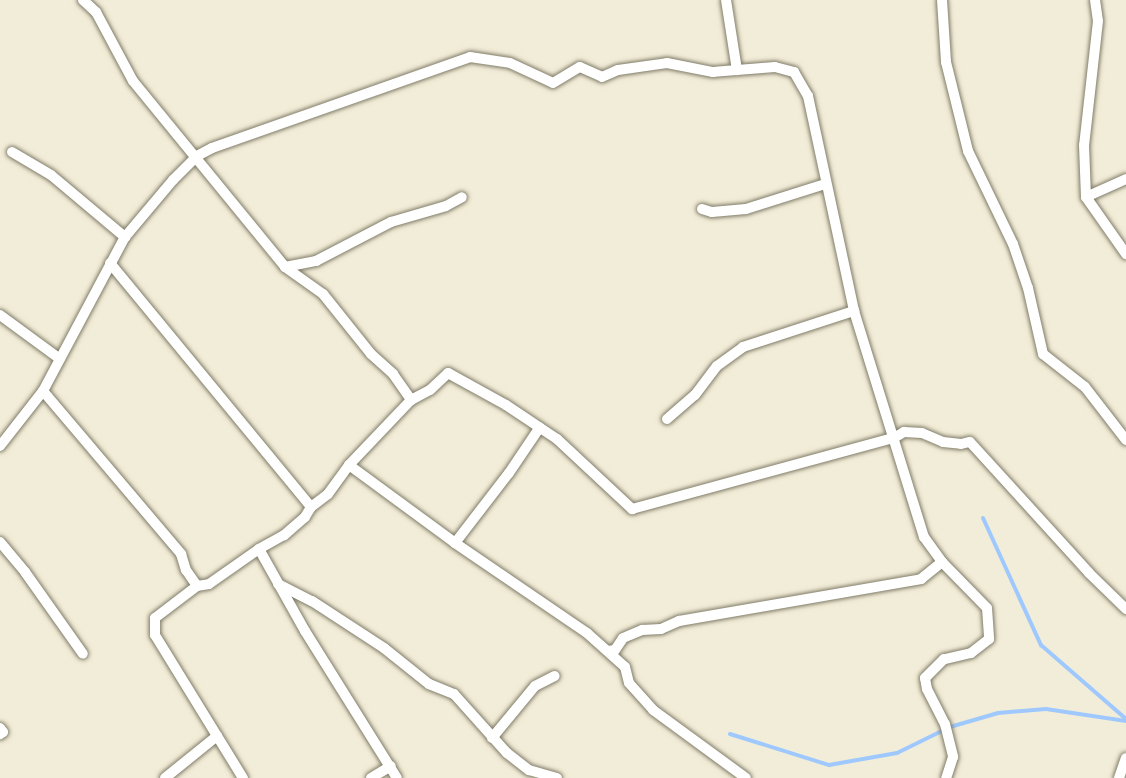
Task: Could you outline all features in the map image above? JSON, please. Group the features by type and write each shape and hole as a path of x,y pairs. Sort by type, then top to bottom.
{"street":[{"path":"83,0 96,12 133,81 197,156 285,267 323,294 371,354 393,374 411,400"},
{"path":"726,0 737,70"},
{"path":"942,0 946,62 968,151 1013,244 1028,288 1043,354 1085,387 1126,440"},
{"path":"1095,0 1098,21 1084,145 1086,197 1126,254"},
{"path":"0,446 43,391 125,237 197,156 212,148 470,57 510,63 553,83 580,67 602,77 618,70 667,63 713,72 775,67 794,72 808,96 854,311 924,537 942,562 987,608 989,639 971,653 944,659 925,678 927,689 945,724 953,757 946,778"},
{"path":"12,152 51,176 125,237"},
{"path":"1086,197 1126,179"},
{"path":"702,209 712,212 746,209 825,184"},
{"path":"285,267 316,261 391,222 446,206 462,197"},
{"path":"110,262 311,507"},
{"path":"667,419 695,395 717,366 743,347 854,311"},
{"path":"0,315 60,358"},
{"path":"243,778 155,635 154,618 197,586 217,580 259,549 284,535 305,517 311,507 328,494 349,465 411,400 430,390 448,373 506,405 557,439 632,509 894,438 904,432 922,433 943,442 961,444 970,442 1089,573 1126,609"},
{"path":"43,391 181,554 186,570 197,586"},
{"path":"455,543 509,473 540,427"},
{"path":"349,465 455,543 587,633 626,667 629,683 653,710 746,778"},
{"path":"0,543 25,572 83,654"},
{"path":"259,549 397,778"},
{"path":"608,651 615,650 623,638 642,630 661,629 679,621 921,579 942,562"},
{"path":"278,584 312,601 384,648 429,684 454,693 492,738 529,770 556,778"},
{"path":"492,738 535,686 555,676"},
{"path":"0,728 3,732 0,734"},
{"path":"165,778 217,736"},
{"path":"1119,778 1126,758"},
{"path":"371,778 391,766"}],"waterway":[{"path":"983,518 1041,645 1126,719"},
{"path":"730,734 829,765 897,753 950,727 998,713 1046,709 1126,721"}]}
